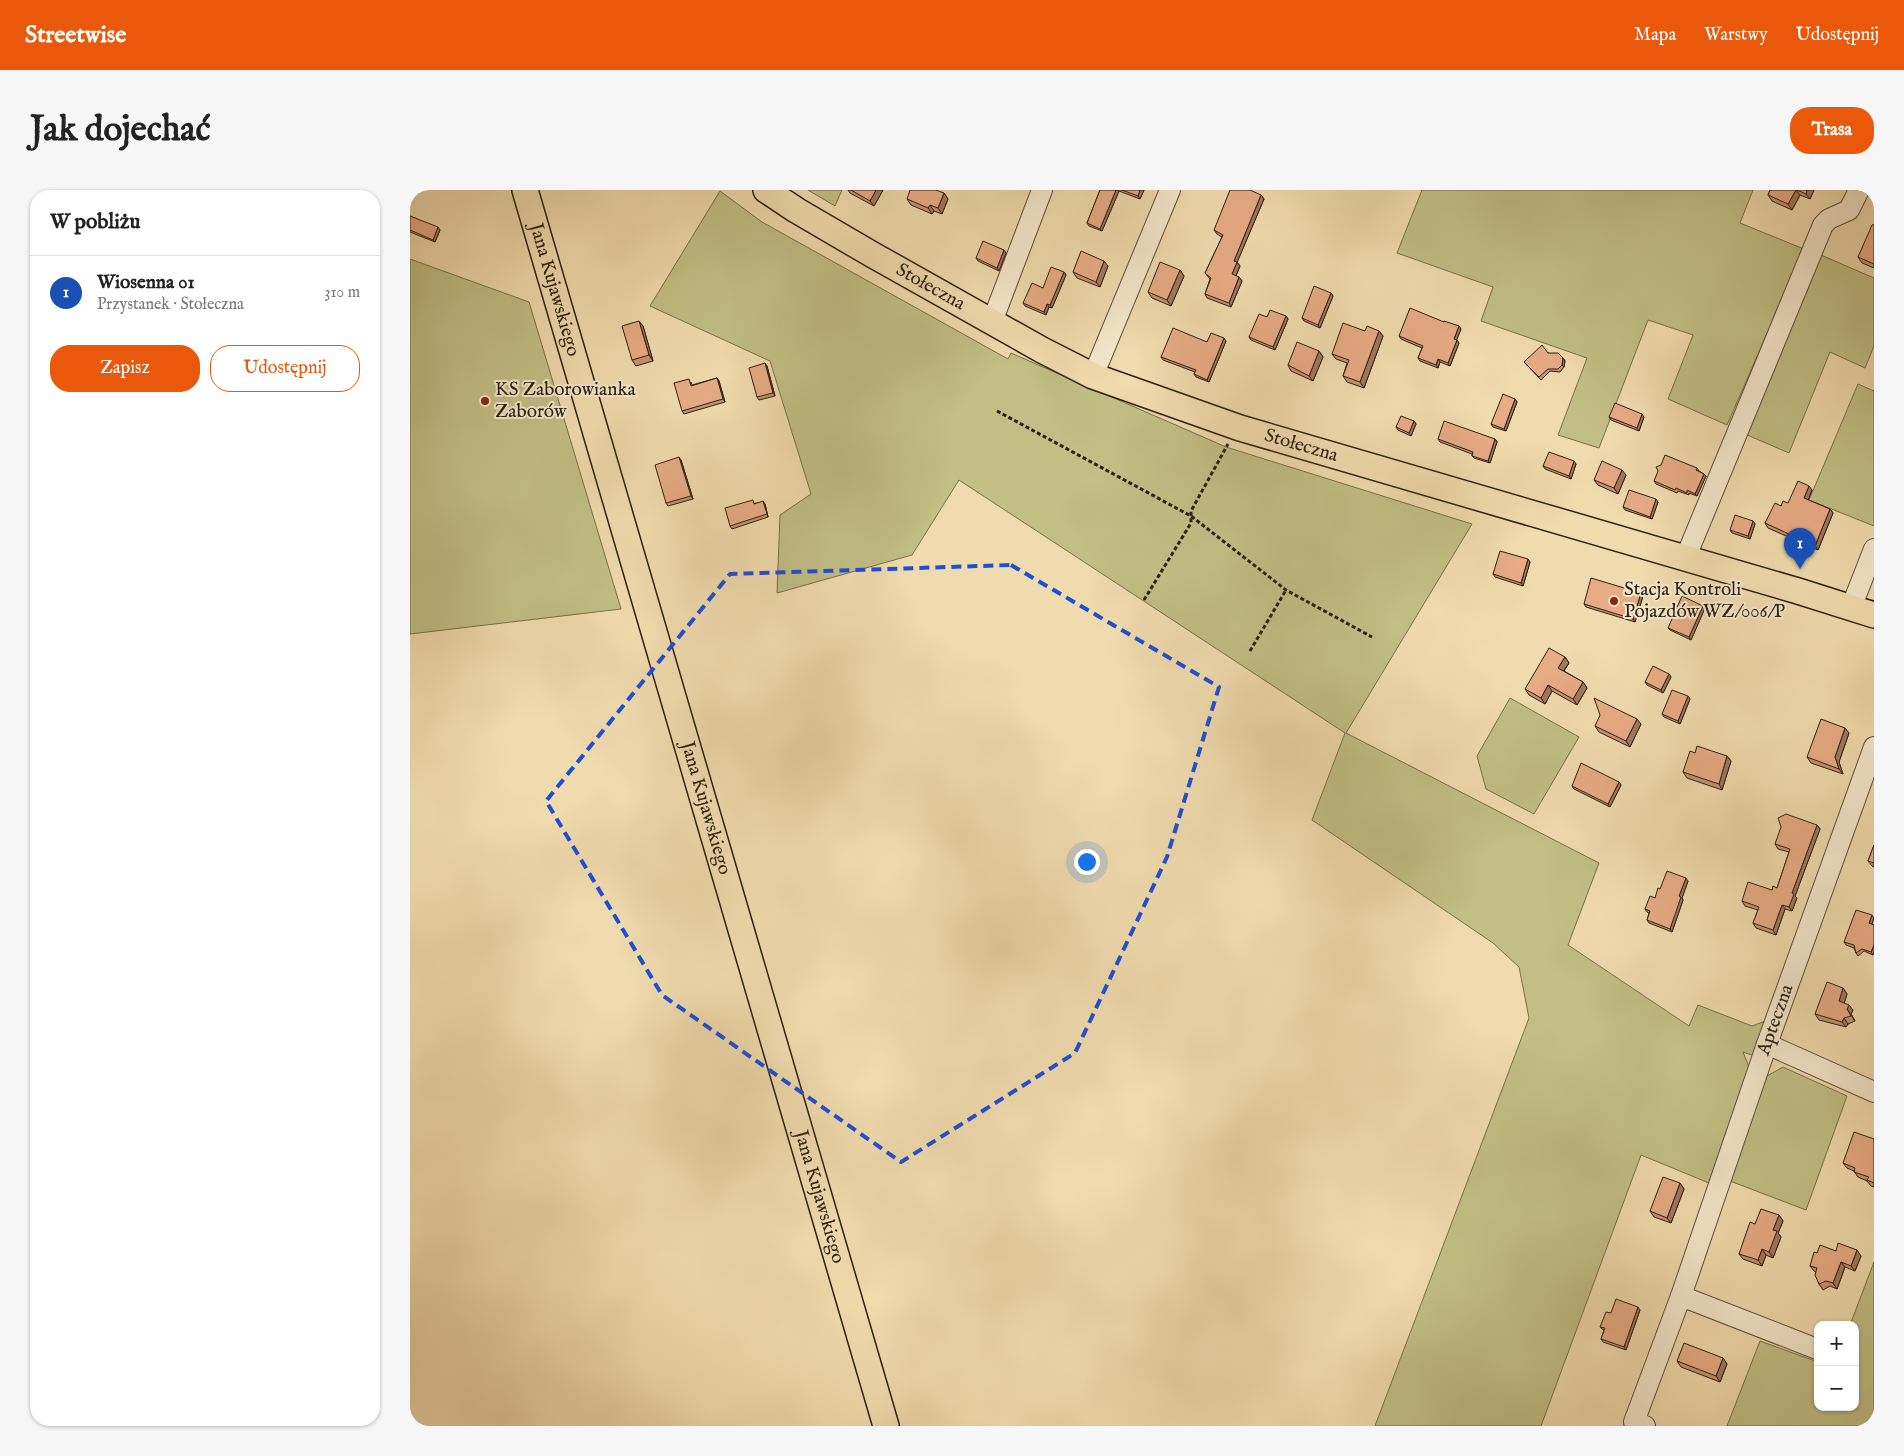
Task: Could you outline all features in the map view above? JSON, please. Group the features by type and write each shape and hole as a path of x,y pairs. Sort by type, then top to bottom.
{"main road":[{"name":"Jana Kujawskiego","path":"525,190 886,1426"},
{"name":"Stołeczna","path":"766,190 822,225 992,322 1093,376 1240,428 1798,591 1874,615"}],"street":[{"path":"992,322 1042,190"},
{"path":"1093,376 1170,190"},
{"path":"1685,559 1823,225 1849,210 1859,190"},
{"path":"1851,608 1874,549"},
{"name":"Apteczna","path":"1645,1426 1634,1422 1681,1296 1767,1044 1874,747"},
{"path":"1767,1044 1874,1092"},
{"path":"1681,1296 1814,1348"}],"path":[{"path":"997,411 1191,516 1286,590 1372,637"},
{"path":"1144,600 1191,523 1191,510 1228,443"},
{"path":"1250,651 1286,590"}],"highlighted area":[{"path":"1011,565 1219,687 1167,857 1075,1053 901,1162 662,995 546,801 730,574"}],"shaded area":[{"path":"808,190 842,190 835,206"},
{"path":"1422,190 1753,190 1740,223 1804,249 1727,425 1668,399 1693,335 1648,320 1599,448 1558,435 1587,358 1481,321 1493,287 1397,253"},
{"path":"720,191 762,222 1008,359 1011,353 1226,447 1472,524 1346,733 1599,863 1568,945 1689,1026 1698,1005 1752,1026 1768,1020 1755,1056 1743,1052 1749,1067 1709,1183 1641,1155 1541,1426 1375,1426 1529,1018 1519,967 1493,943 1312,820 1345,733 959,480 912,555 777,593 780,515 811,494 770,361 650,306"},
{"path":"1821,255 1874,278 1874,346 1865,368 1830,352 1789,453 1745,434"},
{"name":"KS Zaborowianka Zaborów","path":"410,259 529,302 621,609 410,634"},
{"path":"1858,384 1874,391 1874,526 1809,500"},
{"path":"1510,698 1579,737 1534,814 1486,789 1477,756"},
{"path":"1783,1067 1847,1096 1806,1210 1730,1181 1767,1076"},
{"path":"1874,1262 1874,1426 1727,1426 1760,1341 1814,1361 1814,1411 1859,1411 1859,1321 1852,1321"}],"building":[{"path":"851,190 876,190 870,201"},
{"path":"910,190 936,190 944,193 938,208 930,205 928,208 907,199"},
{"path":"1100,190 1116,190 1100,229 1087,223"},
{"path":"1122,190 1140,190 1138,196"},
{"path":"1230,190 1250,190 1261,195 1234,261 1237,262 1232,274 1239,277 1229,303 1205,294 1211,278 1205,273 1223,235 1214,230"},
{"path":"1770,190 1796,190 1788,204 1768,195"},
{"path":"1797,190 1807,190 1806,194"},
{"path":"410,216 438,227 433,240 410,230"},
{"path":"1874,224 1874,264 1858,257"},
{"path":"983,241 1004,250 997,268 976,258"},
{"path":"1081,251 1104,261 1096,282 1073,272"},
{"path":"1160,262 1180,270 1167,300 1148,292"},
{"path":"1051,267 1064,272 1050,305 1047,304 1044,312 1023,303 1032,283 1043,288"},
{"path":"1314,286 1331,293 1318,325 1302,318"},
{"path":"1410,308 1459,326 1454,339 1457,340 1448,363 1438,359 1436,365 1418,358 1423,346 1399,336"},
{"path":"1270,310 1286,316 1273,347 1249,337 1259,314 1267,317"},
{"path":"639,321 649,355 632,360 622,326"},
{"path":"1343,323 1365,331 1367,326 1379,331 1360,382 1343,376 1349,360 1332,354"},
{"path":"1173,328 1207,342 1211,333 1224,338 1207,380 1194,374 1196,370 1161,357"},
{"path":"1297,342 1319,351 1309,376 1288,365"},
{"path":"1542,345 1548,353 1558,353 1563,358 1562,365 1558,369 1548,369 1539,377 1524,362"},
{"path":"765,363 773,393 757,397 749,368"},
{"path":"717,378 723,399 682,411 674,383 689,379 691,386"},
{"path":"1503,394 1515,399 1504,429 1491,424"},
{"path":"1615,403 1642,414 1637,428 1609,417"},
{"path":"1401,416 1414,421 1409,433 1396,427"},
{"path":"1444,421 1495,439 1488,461 1472,456 1473,452 1438,439"},
{"path":"1549,452 1574,461 1569,476 1543,466"},
{"path":"1665,455 1697,468 1696,470 1704,474 1695,494 1687,490 1687,493 1676,488 1675,490 1654,481 1658,471 1656,467 1661,465"},
{"path":"679,457 691,496 666,503 655,465"},
{"path":"1602,461 1622,470 1614,488 1594,480"},
{"path":"1798,481 1809,486 1804,498 1830,509 1815,546 1765,523 1775,503 1781,506 1783,501 1788,503"},
{"path":"1629,490 1656,499 1650,517 1623,507"},
{"path":"753,500 754,504 763,501 767,514 730,526 725,508"},
{"path":"1735,515 1753,521 1748,536 1730,530"},
{"path":"1500,551 1528,559 1521,583 1493,574"},
{"name":"Stacja Kontroli Pojazdów WZ/006/P","path":"1591,578 1641,593 1633,619 1584,604"},
{"path":"1682,596 1703,606 1689,637 1668,628"},
{"path":"1549,648 1565,657 1558,668 1583,682 1573,699 1548,685 1541,698 1525,689"},
{"path":"1653,666 1669,674 1661,690 1645,682"},
{"path":"1672,690 1688,696 1678,721 1662,714"},
{"path":"1594,698 1637,719 1626,741 1595,726 1600,715"},
{"path":"1821,719 1845,728 1835,757 1839,769 1807,757"},
{"path":"1697,746 1727,756 1719,784 1683,772 1690,751 1695,753"},
{"path":"1581,763 1619,782 1608,804 1572,786"},
{"path":"1786,814 1817,825 1792,893 1794,894 1789,907 1782,905 1773,930 1753,923 1759,907 1742,901 1748,882 1772,890 1773,886 1777,888 1790,849 1775,844 1781,827 1778,818"},
{"path":"1874,845 1874,863 1868,861"},
{"path":"1667,871 1686,878 1670,929 1647,920 1650,911 1645,909 1650,896 1655,898"},
{"path":"1856,910 1872,915 1869,923 1874,925 1874,945 1871,952 1862,949 1856,953 1854,945 1844,942"},
{"path":"1827,982 1843,988 1839,1001 1849,1005 1847,1009 1851,1016 1844,1018 1842,1022 1815,1014"},
{"path":"1854,1132 1874,1139 1874,1183 1867,1180 1869,1177 1854,1172 1855,1168 1843,1163"},
{"path":"1663,1177 1680,1183 1667,1218 1650,1211"},
{"path":"1761,1209 1779,1215 1773,1230 1777,1231 1769,1252 1762,1249 1758,1260 1739,1254 1750,1222 1755,1224"},
{"path":"1838,1243 1857,1250 1851,1266 1841,1262 1833,1283 1826,1281 1819,1284 1815,1275 1817,1268 1810,1266 1814,1252 1817,1253 1820,1245 1836,1251"},
{"path":"1616,1299 1638,1307 1624,1347 1601,1339 1605,1328 1600,1327 1606,1312 1611,1313"},
{"path":"1684,1343 1723,1358 1716,1376 1677,1361"}],"place":[{"name":"KS Zaborowianka Zaborów","path":"485,401"},
{"name":"Wiosenna 01","path":"1800,569"},
{"name":"Stacja Kontroli Pojazdów WZ/006/P","path":"1614,601"}]}
